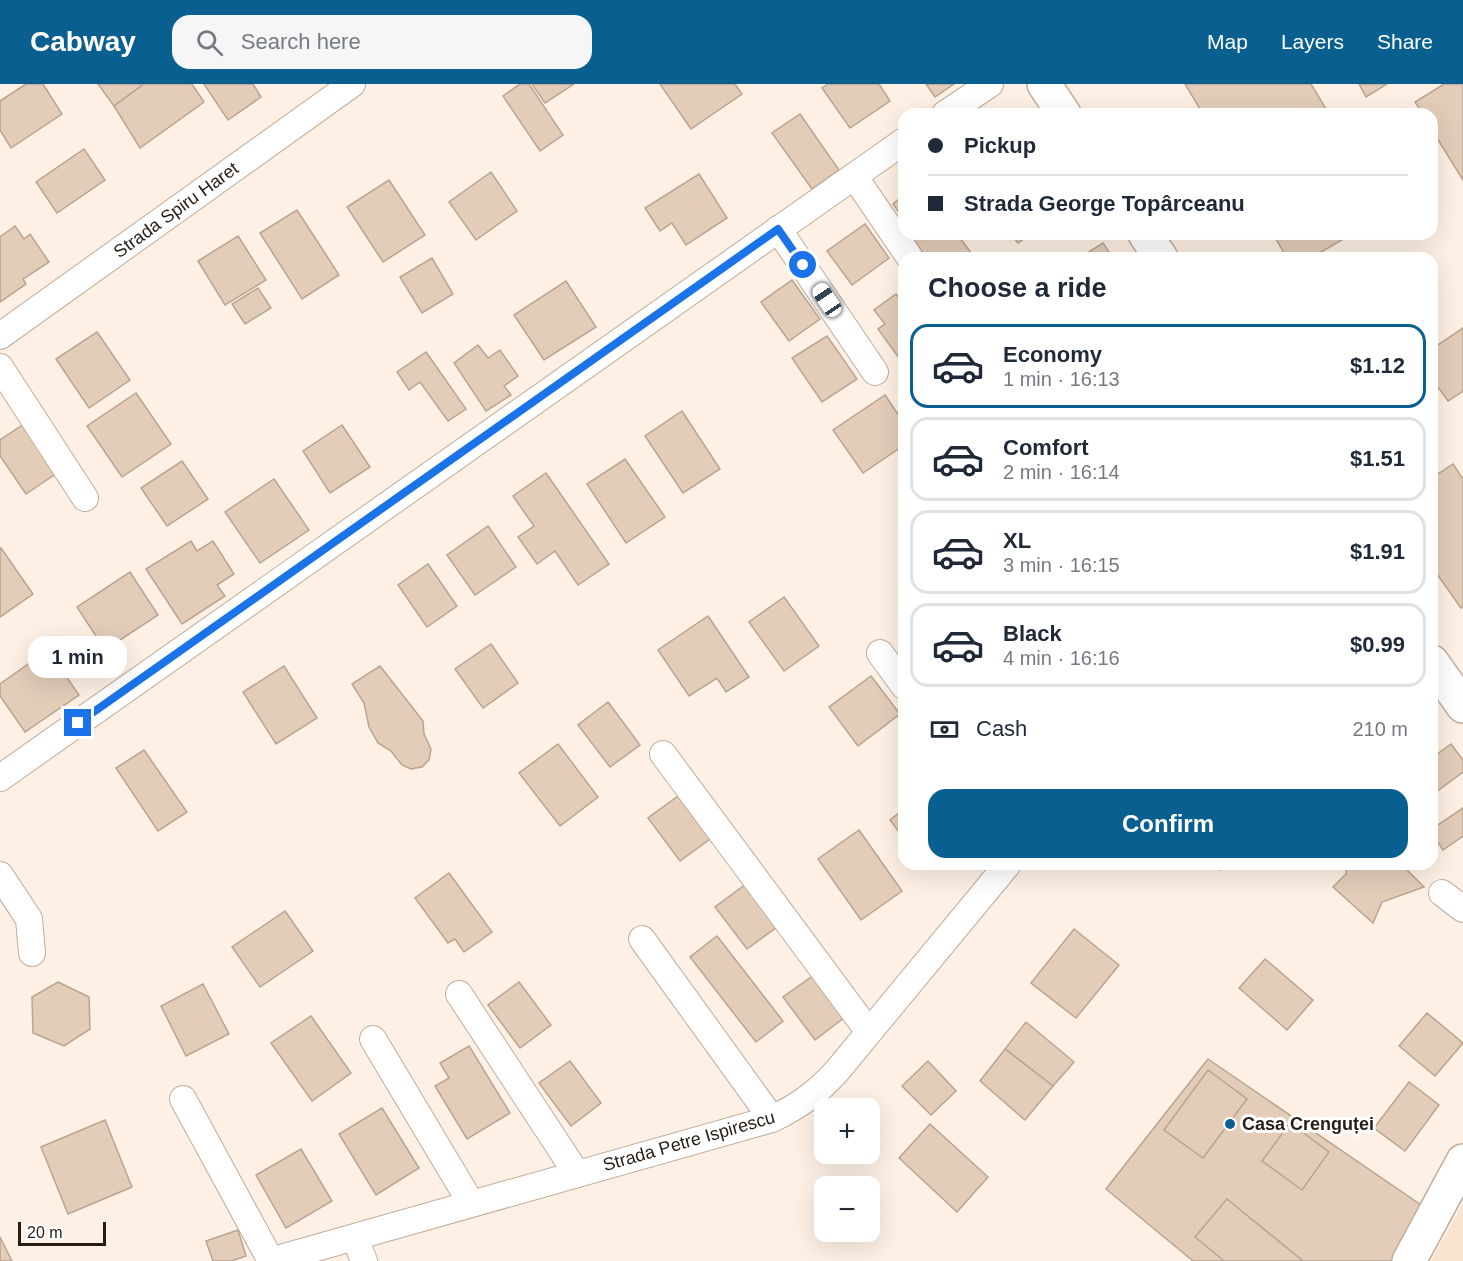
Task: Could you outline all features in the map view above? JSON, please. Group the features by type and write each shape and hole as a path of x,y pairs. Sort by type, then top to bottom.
{"street":[{"name":"Strada Spiru Haret","path":"0,336 352,84"},
{"path":"954,108 990,84"},
{"path":"1044,84 1061,108"},
{"path":"0,778 898,145"},
{"path":"854,176 906,252"},
{"path":"778,229 875,372"},
{"path":"0,367 85,498"},
{"path":"880,653 898,678"},
{"path":"1438,671 1463,706"},
{"path":"663,754 869,1032"},
{"name":"Strada Petre Ispirescu","path":"270,1261 359,1250 471,1203 772,1119 816,1094 1003,870"},
{"path":"0,875 29,919 32,953"},
{"path":"1442,893 1463,909"},
{"path":"642,939 772,1119"},
{"path":"459,994 577,1173"},
{"path":"373,1039 471,1203"},
{"path":"183,1099 270,1261"},
{"path":"1410,1261 1463,1161"}],"shaded area":[{"path":"1463,1204 1463,1261 1431,1261"}],"building":[{"path":"26,84 43,84 62,114 11,148 0,130 0,101"},
{"path":"98,84 144,84 114,106"},
{"path":"144,84 192,84 204,102 140,148 114,106"},
{"path":"204,84 253,84 261,97 228,120"},
{"path":"520,84 529,84 563,135 540,151 503,96"},
{"path":"532,84 574,84 545,103"},
{"path":"660,84 735,84 742,94 691,129"},
{"path":"828,84 879,84 890,101 850,128 822,88"},
{"path":"926,84 954,84 935,97"},
{"path":"1185,84 1311,84 1325,108 1199,108"},
{"path":"1359,84 1387,84 1366,97"},
{"path":"1444,84 1463,84 1463,180 1438,140 1438,108 1419,108 1415,102"},
{"path":"800,114 839,170 812,189 772,133"},
{"path":"84,149 105,180 57,213 36,182"},
{"path":"491,172 517,211 476,240 449,202"},
{"path":"699,174 727,218 686,245 672,223 660,231 645,208"},
{"path":"389,180 425,235 383,262 347,207"},
{"path":"898,200 898,211 893,204"},
{"path":"297,210 339,275 302,299 260,233"},
{"path":"865,224 889,258 852,285 827,251"},
{"path":"15,226 24,239 30,234 49,262 23,279 26,284 0,302 0,237"},
{"path":"238,236 266,280 225,305 198,261"},
{"path":"914,240 962,240 970,252 922,252"},
{"path":"1276,240 1342,240 1321,252 1284,252"},
{"path":"1103,243 1109,252 1089,252"},
{"path":"432,258 453,294 422,313 400,277"},
{"path":"792,280 820,319 789,341 761,302"},
{"path":"566,281 596,327 544,360 514,315"},
{"path":"258,288 271,308 245,324 232,304"},
{"path":"896,294 898,296 898,357 878,329 885,324 874,310"},
{"path":"1463,328 1463,391 1448,401 1438,387 1438,345"},
{"path":"97,332 130,380 89,408 56,359"},
{"path":"827,336 857,379 822,402 792,358"},
{"path":"478,345 488,358 500,350 518,376 504,386 511,395 486,411 454,363"},
{"path":"426,352 466,409 448,421 420,382 409,390 397,372"},
{"path":"136,393 171,444 122,477 87,426"},
{"path":"885,395 898,414 898,449 863,473 833,430"},
{"path":"682,411 720,469 683,493 645,436"},
{"path":"24,424 57,473 26,494 0,456 0,440"},
{"path":"342,425 370,467 330,493 303,451"},
{"path":"625,459 665,517 626,543 587,484"},
{"path":"182,461 208,499 167,526 141,488"},
{"path":"1453,464 1463,479 1463,606 1461,608 1438,575 1438,474"},
{"path":"546,473 609,564 578,585 555,551 537,564 518,537 534,526 513,496"},
{"path":"274,479 309,530 260,563 225,512"},
{"path":"488,526 516,567 475,595 447,555"},
{"path":"191,541 197,551 213,541 234,574 217,585 225,596 182,624 146,569"},
{"path":"0,549 33,594 0,617"},
{"path":"428,564 457,606 427,627 398,585"},
{"path":"130,572 158,615 105,650 77,607"},
{"path":"784,597 819,646 784,671 749,622"},
{"path":"708,616 749,677 726,692 717,678 689,696 658,650"},
{"path":"491,644 518,683 483,708 455,669"},
{"path":"48,650 79,695 25,732 0,696 0,684"},
{"path":"284,666 317,718 276,744 243,692"},
{"path":"380,666 423,721 424,734 431,749 429,760 422,767 411,769 402,765 391,751 378,743 369,727 364,703 352,684"},
{"path":"871,676 898,711 898,716 858,746 829,707"},
{"path":"608,702 640,745 610,767 578,725"},
{"path":"558,744 598,797 560,826 519,773"},
{"path":"1451,744 1463,760 1463,772 1438,791 1438,754"},
{"path":"144,750 187,812 158,831 116,768"},
{"path":"678,796 710,839 680,861 648,818"},
{"path":"1463,808 1463,836 1443,850 1438,843 1438,825"},
{"path":"898,814 898,831 890,820"},
{"path":"859,830 902,891 861,920 818,859"},
{"path":"1346,870 1407,870 1424,887 1382,902 1373,923 1333,887 1346,874"},
{"path":"449,873 492,932 464,952 455,939 448,943 415,898"},
{"path":"746,884 777,927 747,949 715,907"},
{"path":"285,911 313,951 260,987 232,947"},
{"path":"1074,929 1119,965 1076,1018 1031,983"},
{"path":"717,936 783,1021 756,1042 690,957"},
{"path":"1265,959 1313,1000 1287,1030 1239,988"},
{"path":"814,975 845,1017 815,1040 783,997"},
{"path":"58,982 89,997 90,1029 64,1046 33,1033 32,997"},
{"path":"519,982 551,1025 520,1048 488,1005"},
{"path":"203,984 229,1034 186,1056 161,1006"},
{"path":"1427,1013 1463,1043 1435,1076 1399,1046"},
{"path":"311,1016 351,1073 312,1101 271,1043"},
{"path":"1026,1022 1074,1062 1053,1086 1005,1049"},
{"path":"469,1046 510,1113 467,1139 435,1086 449,1078 440,1063"},
{"path":"1005,1049 1053,1086 1025,1120 980,1081"},
{"name":"Casa Crenguței","path":"1208,1059 1421,1205 1391,1261 1193,1261 1106,1189"},
{"path":"570,1061 601,1103 571,1126 539,1083"},
{"path":"928,1061 956,1091 931,1115 902,1086"},
{"path":"1208,1070 1247,1099 1203,1158 1164,1130"},
{"path":"1409,1082 1439,1105 1405,1151 1374,1128"},
{"path":"382,1108 419,1168 376,1195 339,1134"},
{"path":"105,1120 132,1187 68,1214 41,1147"},
{"path":"1290,1123 1329,1152 1302,1190 1262,1161"},
{"path":"930,1124 988,1177 957,1212 899,1158"},
{"path":"301,1149 332,1201 286,1228 256,1175"},
{"path":"1227,1199 1303,1261 1224,1261 1195,1237"},
{"path":"238,1230 246,1256 231,1261 213,1261 206,1241"},
{"path":"0,1237 12,1261 0,1261"}],"place":[{"name":"Casa Crenguței","path":"1230,1124"}],"route":[{"path":"78,723 778,229 803,265"}]}
